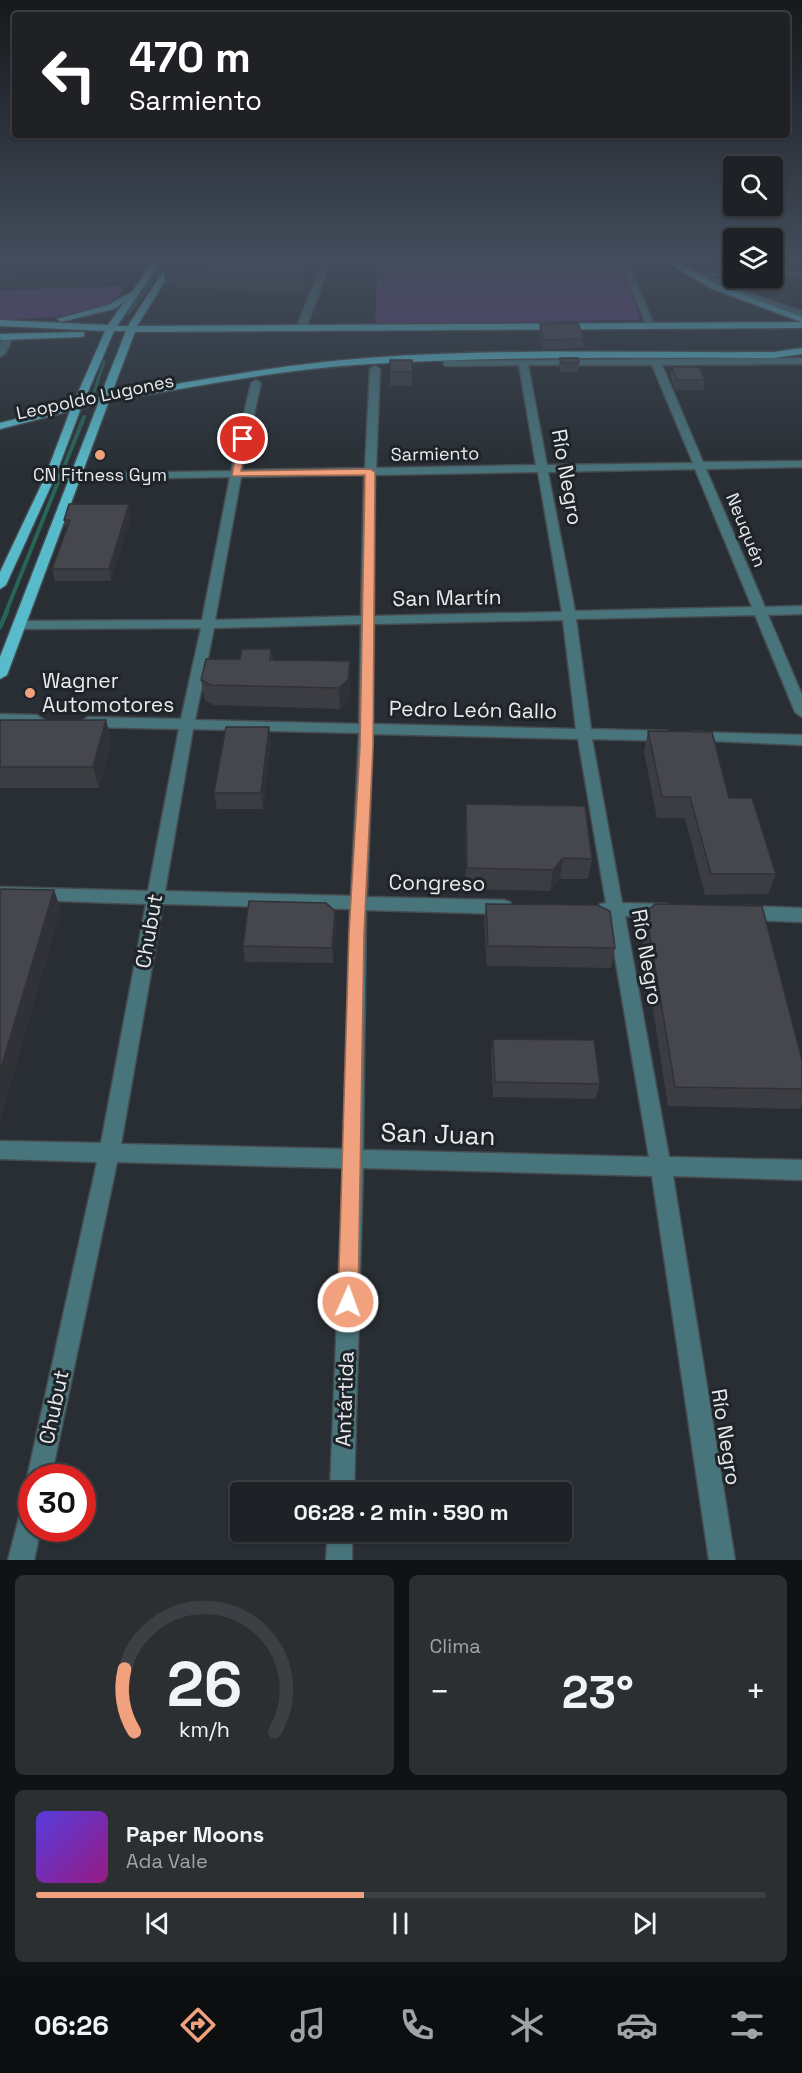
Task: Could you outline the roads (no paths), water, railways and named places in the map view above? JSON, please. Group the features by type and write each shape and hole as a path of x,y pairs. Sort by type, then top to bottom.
{"main road":[{"path":"1,579 53,477 75,412 110,330"},
{"path":"4,337 114,330"},
{"path":"0,675 20,626 71,477 103,405 131,330"},
{"path":"52,335 85,339 93,343 100,353"},
{"name":"Leopoldo Lugones","path":"0,434 103,405 249,375 368,361 562,356 774,355 802,351"},
{"name":"Leopoldo Lugones","path":"103,405 375,369 562,356"},
{"name":"Leopoldo Lugones","path":"0,426 75,412"}],"street":[{"path":"0,354 4,337"},
{"path":"447,363 802,361"},
{"name":"Río Negro","path":"523,362 569,615 584,734 661,1167 722,1560"},
{"name":"Neuquén","path":"656,362 802,712"},
{"name":"Antártida","path":"342,1482 353,1158 358,903 367,729 370,472 375,369"},
{"name":"Chubut","path":"42,1464 108,1153 187,724 256,383"},
{"name":"Sarmiento","path":"53,477 802,464"},
{"name":"San Martín","path":"20,626 208,624 802,610"},
{"path":"0,719 47,720"},
{"name":"Pedro León Gallo","path":"70,721 802,740"},
{"name":"Congreso","path":"0,893 522,907"},
{"path":"592,909 686,911"},
{"path":"732,913 802,915"},
{"name":"San Juan","path":"0,1150 802,1170"},
{"path":"21,1560 25,1542"},
{"path":"339,1560 340,1542"}],"waterway":[{"path":"93,395 104,362"},
{"path":"6,612 84,417"},
{"path":"0,627 7,611"}],"place":[{"name":"CN Fitness Gym","path":"100,455"},
{"name":"Wagner Automotores","path":"30,693"}]}
